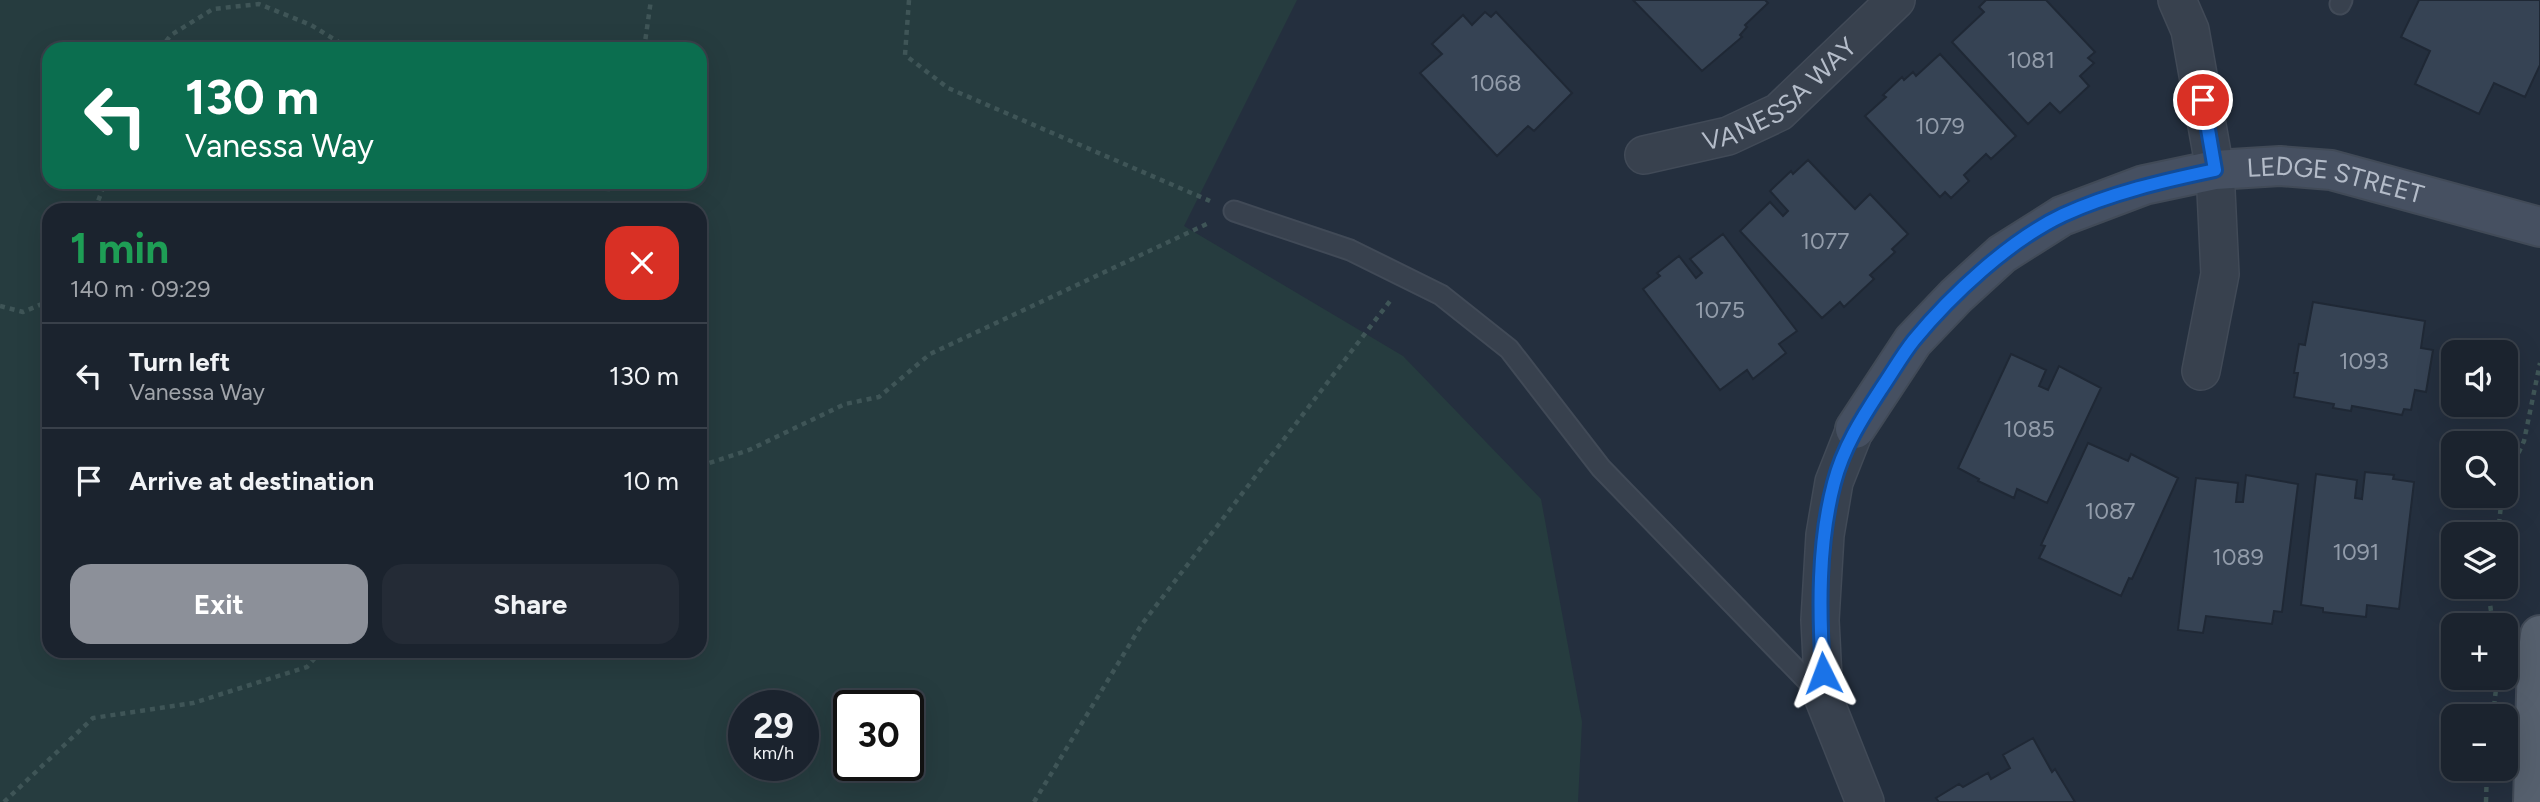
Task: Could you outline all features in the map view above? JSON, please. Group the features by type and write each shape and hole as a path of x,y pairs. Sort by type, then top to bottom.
{"main road":[{"path":"2533,802 2540,635"}],"street":[{"name":"VANESSA WAY","path":"1644,155 1728,136 1779,112 1896,0"},
{"path":"2177,0 2190,30 2215,170 2220,274 2201,371"},
{"name":"LEDGE STREET","path":"1865,802 1824,699 1820,620 1825,536 1834,482 1855,429 1913,341 1956,296 2002,254 2062,216 2144,185 2215,170 2280,166 2330,170 2540,227"}],"lane":[{"path":"1234,211 1350,250 1441,295 1509,349 1601,468 1824,699"}],"path":[{"path":"645,42 651,0"},
{"path":"909,0 905,55 948,88 1234,211"},
{"path":"166,42 171,35 213,9 260,5 311,25 339,42"},
{"path":"707,464 749,450 845,404 879,397 930,354 1234,211"},
{"path":"1034,802 1142,624 1408,279"},
{"path":"0,306 23,312 42,304"},
{"path":"2518,453 2524,440 2540,363"},
{"path":"4,802 93,718 193,703 307,667 315,658"},
{"path":"2486,802 2487,781"}],"green space":[{"path":"0,0 1297,0 1184,226 1403,356 1541,499 1582,722 1578,802 0,802"}],"building":[{"path":"1633,0 1765,0 1768,3 1745,25 1747,27 1740,35 1742,37 1702,71"},
{"path":"1986,0 2046,0 2095,52 2088,58 2094,63 2080,76 2089,86 2060,113 2050,103 2028,124 1952,42 1984,12 1979,7"},
{"path":"2419,0 2540,0 2540,65 2525,97 2494,83 2479,114 2415,84 2430,51 2401,37"},
{"path":"1485,12 1491,17 1496,12 1572,93 1534,131 1528,126 1497,156 1420,73 1442,54 1432,44 1463,15 1472,25"},
{"path":"1940,54 2016,136 1991,159 1986,154 1964,175 1969,181 1951,198 1945,192 1940,197 1865,116 1886,97 1883,95 1902,77 1904,80 1913,72 1916,76"},
{"path":"1808,160 1855,209 1870,194 1908,234 1892,249 1895,252 1870,275 1874,279 1844,307 1840,302 1822,318 1740,231 1770,202 1783,216 1788,211 1770,191 1791,171 1793,174"},
{"path":"1723,234 1797,331 1779,344 1786,353 1753,379 1747,370 1720,390 1643,289 1660,276 1657,273 1679,256 1696,278 1702,273 1690,259"},
{"path":"2313,302 2425,321 2421,348 2433,350 2426,392 2415,390 2411,410 2404,409 2402,415 2352,406 2351,411 2333,408 2334,404 2294,397 2298,373 2294,373 2299,344 2305,345"},
{"path":"2011,354 2046,370 2039,386 2048,390 2059,366 2101,388 2047,503 2017,489 2014,498 1958,468"},
{"path":"2088,443 2128,461 2131,454 2178,478 2132,579 2129,578 2121,596 2039,558 2045,546 2041,545"},
{"path":"2365,472 2394,475 2393,479 2414,482 2399,609 2367,605 2366,617 2323,612 2323,608 2301,605 2316,474 2357,480 2355,498 2362,499"},
{"path":"2246,475 2298,484 2282,612 2274,611 2272,624 2206,616 2203,633 2178,630 2196,478 2238,483 2236,502 2243,502"},
{"path":"2033,738 2052,772 2055,769 2075,802 1939,802 1936,798 1959,784 1963,787 1988,773 1991,779 2010,768 2003,755"}],"route":[{"path":"1823,673 1820,620 1825,536 1834,482 1855,429 1913,341 1956,296 2002,254 2062,216 2144,185 2215,170 2203,100"}]}
